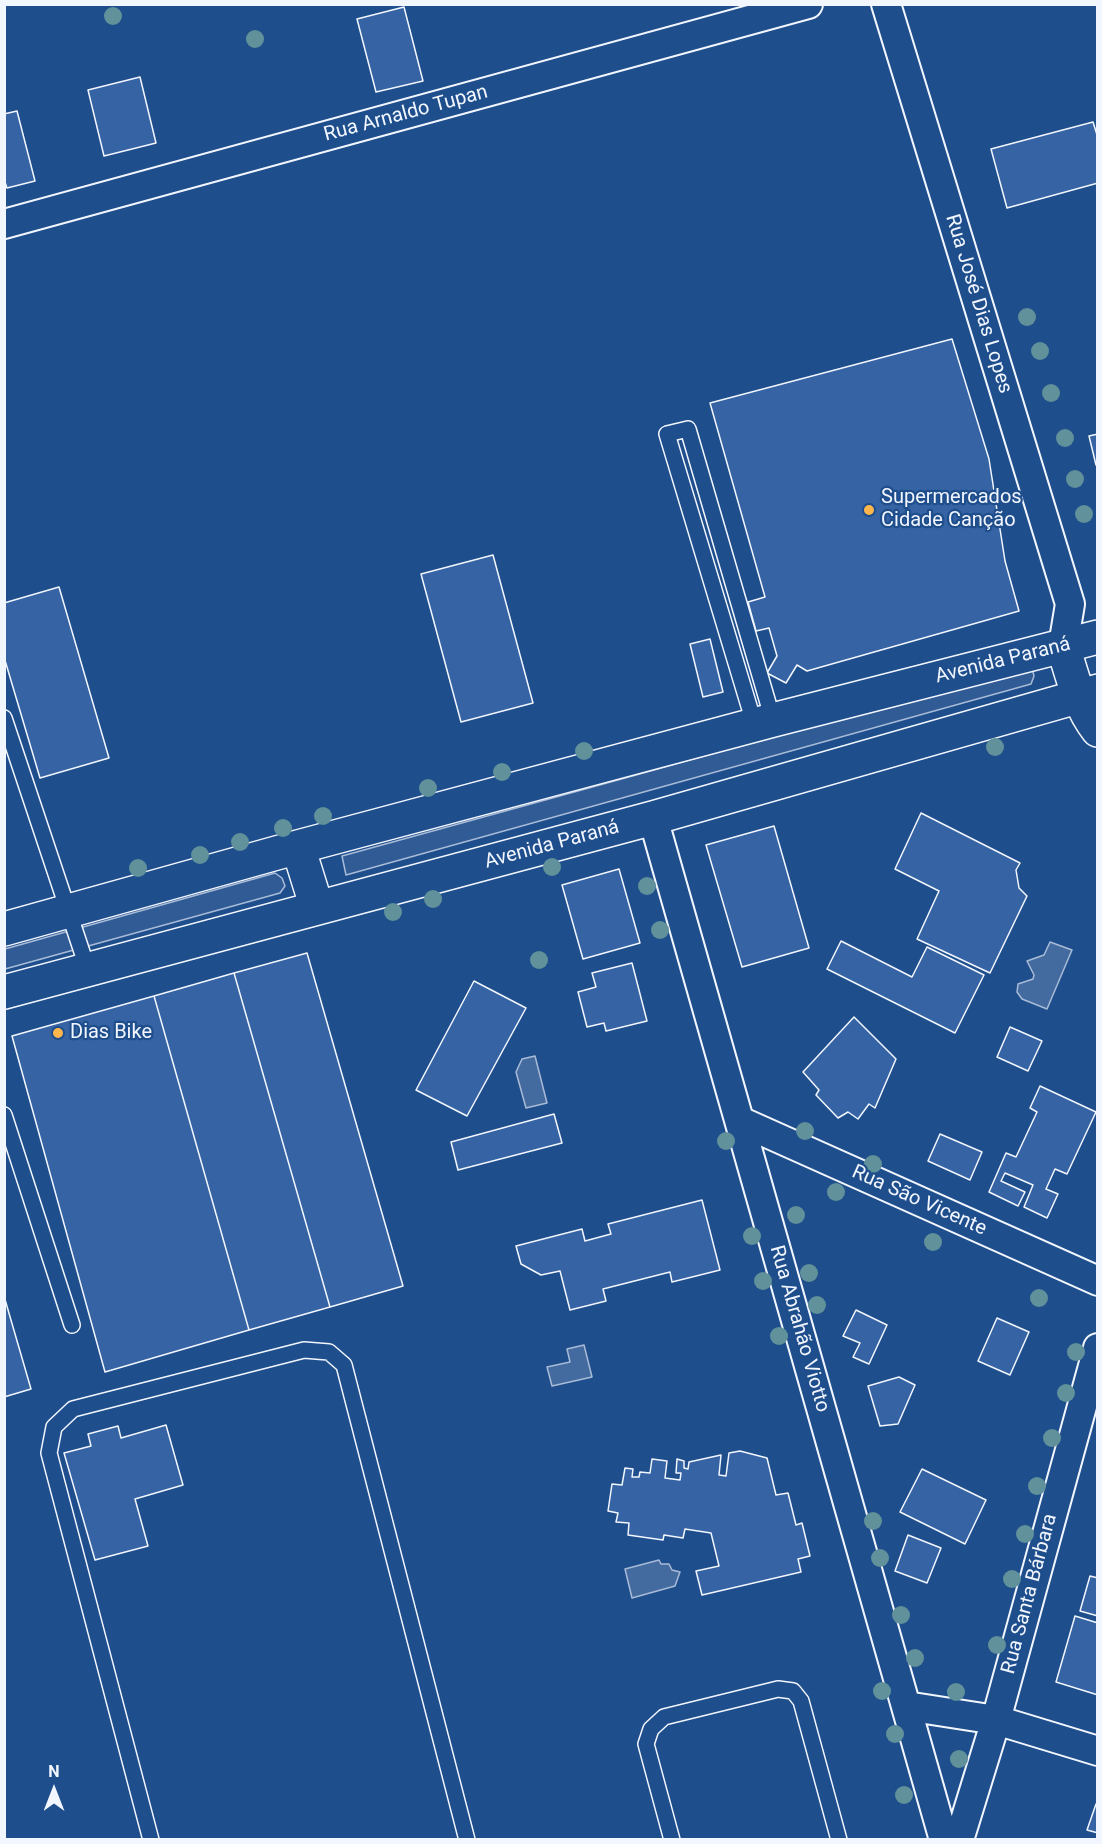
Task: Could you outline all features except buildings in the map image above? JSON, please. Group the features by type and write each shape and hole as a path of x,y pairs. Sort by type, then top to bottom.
{"main road":[{"name":"Avenida Paraná","path":"4,929 298,847 1098,637"},
{"path":"1063,646 1088,694 1090,719 1098,730"},
{"name":"Avenida Paraná","path":"4,992 653,818 1088,694"},
{"path":"298,847 317,908"}],"street":[{"name":"Rua Arnaldo Tupan","path":"4,224 808,4"},
{"name":"Rua José Dias Lopes","path":"886,4 1070,604 1063,646"},
{"path":"1070,604 1098,630"},
{"name":"Rua Abrahão Viotto","path":"653,818 944,1839"},
{"name":"Rua São Vicente","path":"740,1121 1098,1281"},
{"name":"Rua Santa Bárbara","path":"959,1839 996,1720 1098,1348"},
{"path":"906,1706 996,1720 1098,1751"}],"lane":[{"path":"688,429 764,723 668,434 688,429"},
{"path":"4,718 88,970"},
{"path":"4,1115 72,1325"},
{"path":"151,1839 49,1452 54,1427 73,1409 304,1350 329,1352 344,1365 467,1839"},
{"path":"672,1839 646,1744 651,1729 664,1717 778,1689 793,1691 801,1701 839,1839"}],"shaded area":[{"path":"1025,666 1032,668 1034,676 1031,684 346,875 342,856"},
{"path":"275,873 282,878 285,886 280,893 5,969 5,949"},
{"path":"1050,942 1072,950 1047,1009 1022,999 1017,992 1018,984 1033,979 1034,975 1027,961 1044,955"},
{"path":"535,1056 547,1103 526,1108 516,1072 522,1059"},
{"path":"584,1345 592,1377 552,1386 547,1367 570,1362 567,1349"},
{"path":"659,1560 661,1564 669,1564 672,1570 680,1572 675,1586 632,1598 625,1569"}],"place":[{"name":"Supermercados Cidade Canção","path":"869,510"},
{"name":"Dias Bike","path":"58,1033"}]}
